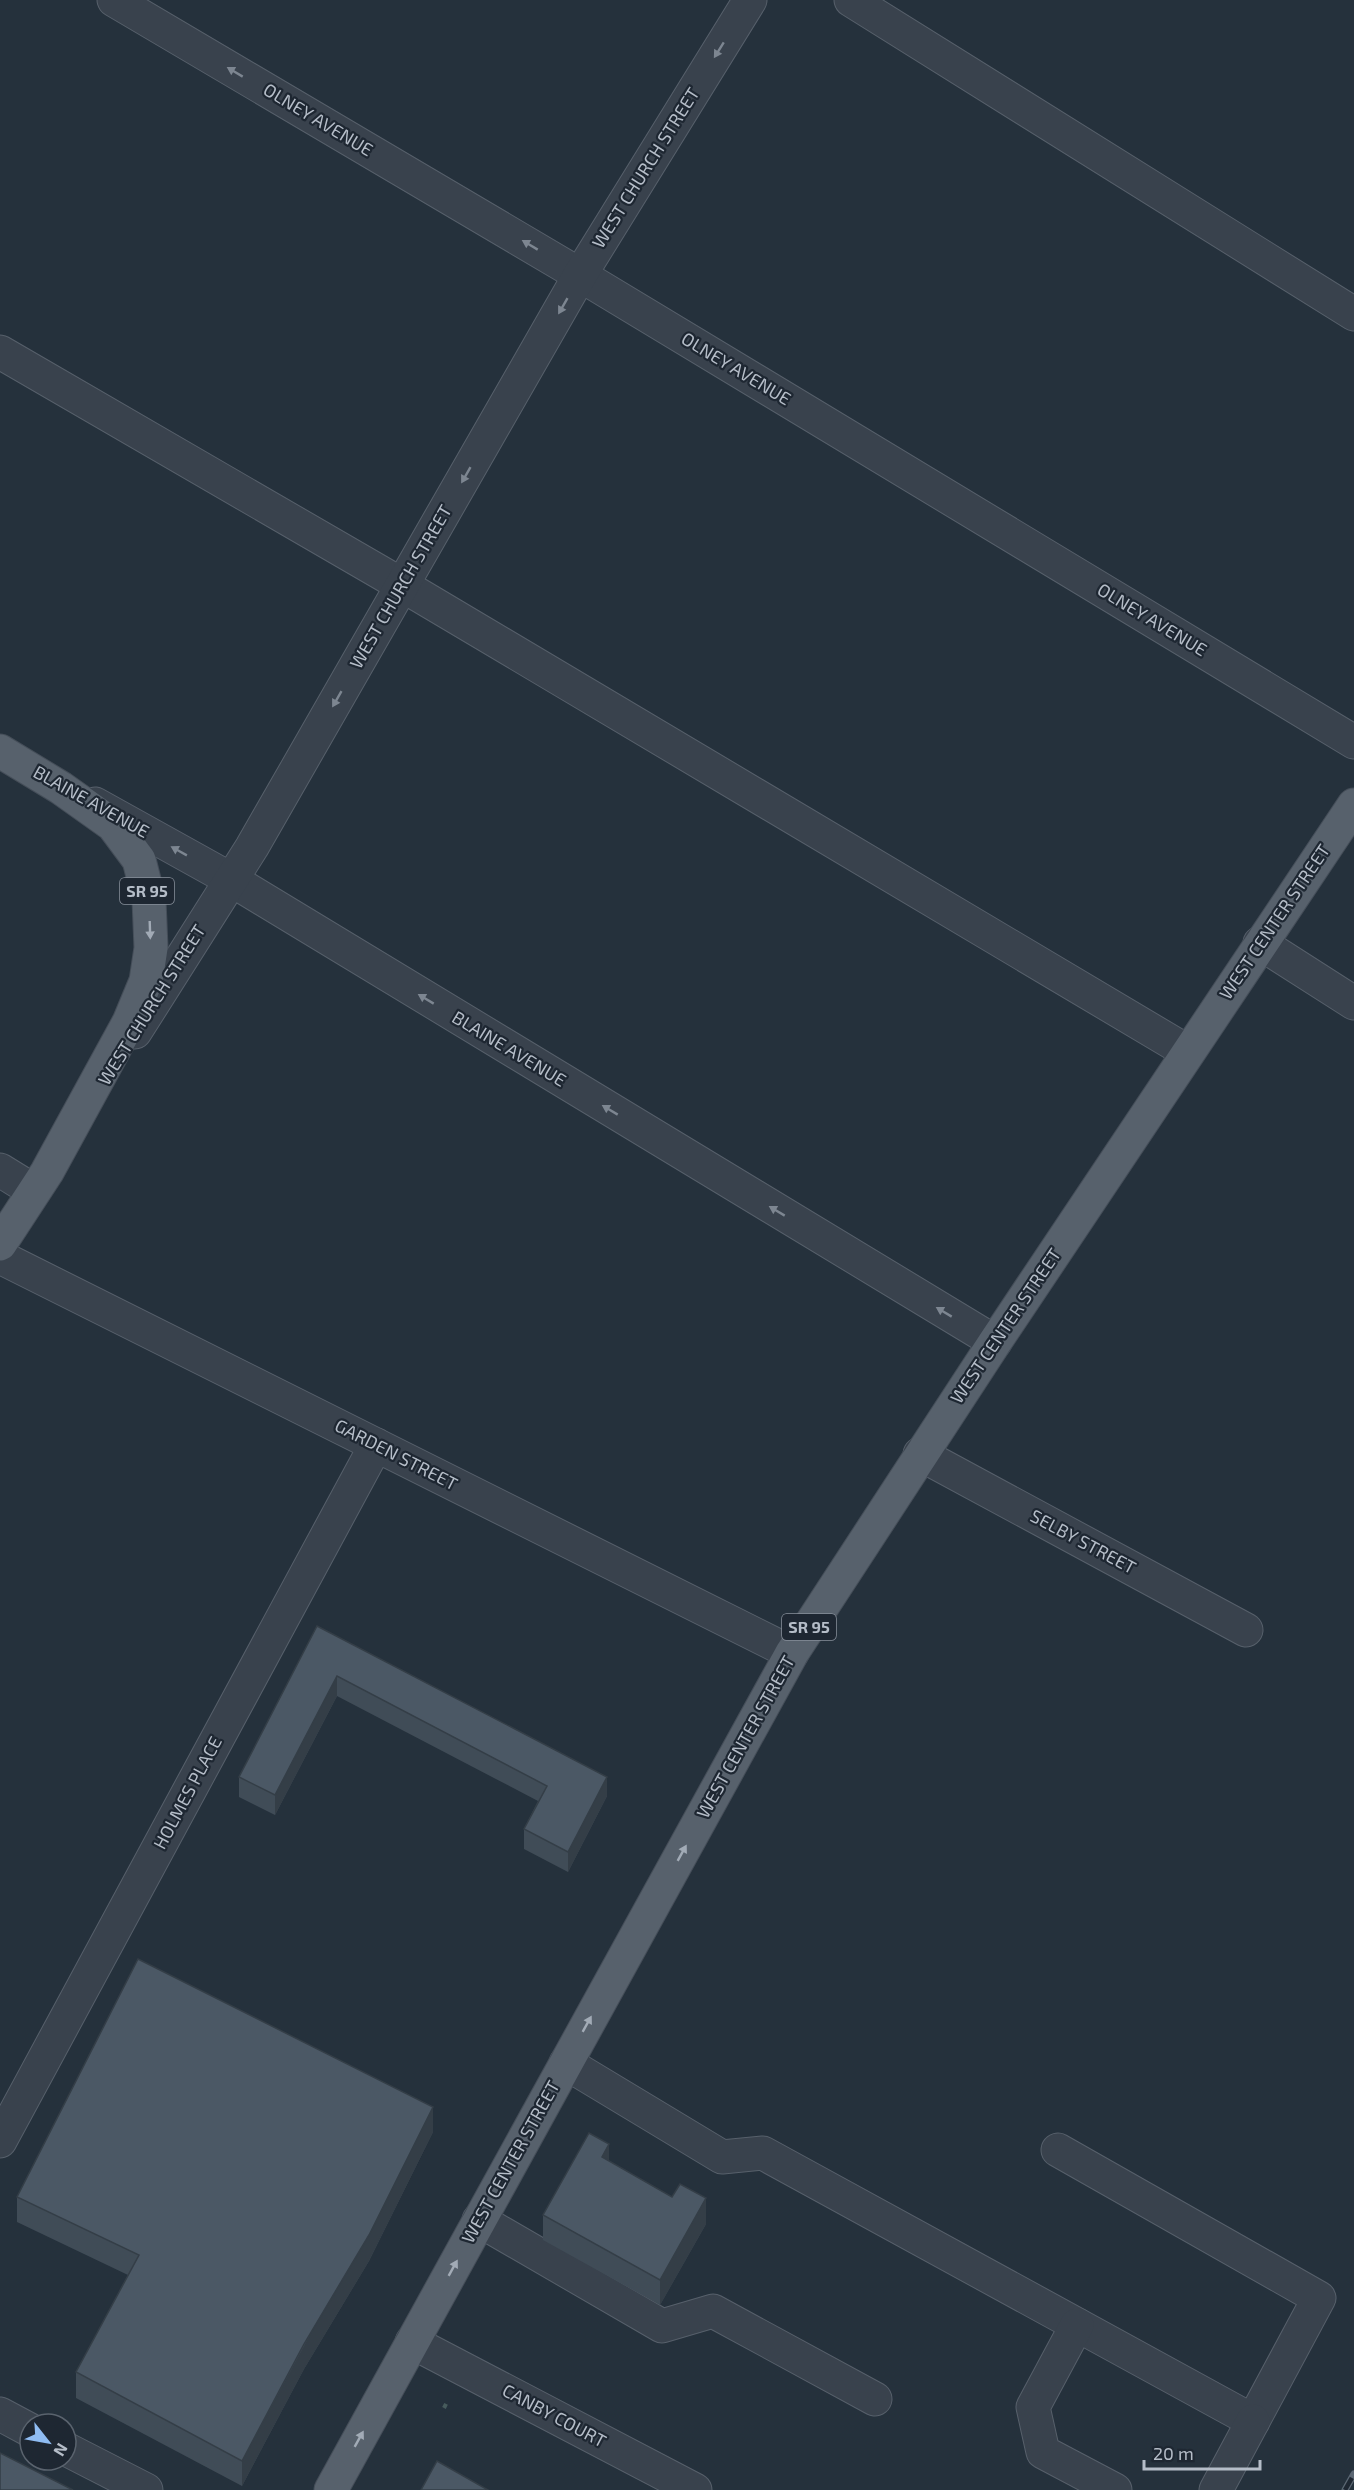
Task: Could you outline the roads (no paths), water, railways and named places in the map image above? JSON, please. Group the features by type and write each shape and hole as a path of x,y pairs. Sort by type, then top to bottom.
{"main road":[{"name":"BLAINE AVENUE","path":"10,757 61,788 113,825 139,860 149,900 151,948 146,981 129,1022 103,1068"},
{"name":"WEST CENTER STREET","path":"331,2490 792,1653 994,1342 1354,805"},
{"name":"WEST CHURCH STREET","path":"0,1244 41,1181 103,1068"}],"street":[{"name":"OLNEY AVENUE","path":"114,0 580,275 1354,742"},
{"name":"WEST CHURCH STREET","path":"41,1181 252,847 580,275 750,0"},
{"path":"850,0 1354,314"},
{"path":"0,352 402,585 1188,1052"},
{"name":"BLAINE AVENUE","path":"10,757 230,879 994,1342"},
{"path":"1260,943 1354,1003"},
{"path":"0,1170 41,1181"},
{"name":"GARDEN STREET","path":"0,1257 792,1653"},
{"name":"HOLMES PLACE","path":"0,2141 376,1445"},
{"name":"SELBY STREET","path":"920,1454 1246,1630"},
{"path":"566,2063 722,2157 764,2153 1253,2421"},
{"path":"1058,2150 1319,2298 1216,2490"},
{"path":"479,2220 662,2326 713,2311 875,2399"},
{"path":"1077,2325 1033,2407 1043,2452 1115,2490"},
{"name":"CANBY COURT","path":"412,2342 695,2490"},
{"path":"0,2414 18,2424"},
{"path":"78,2455 146,2490"}],"railway":[{"path":"1345,2490 1354,2474"}]}
